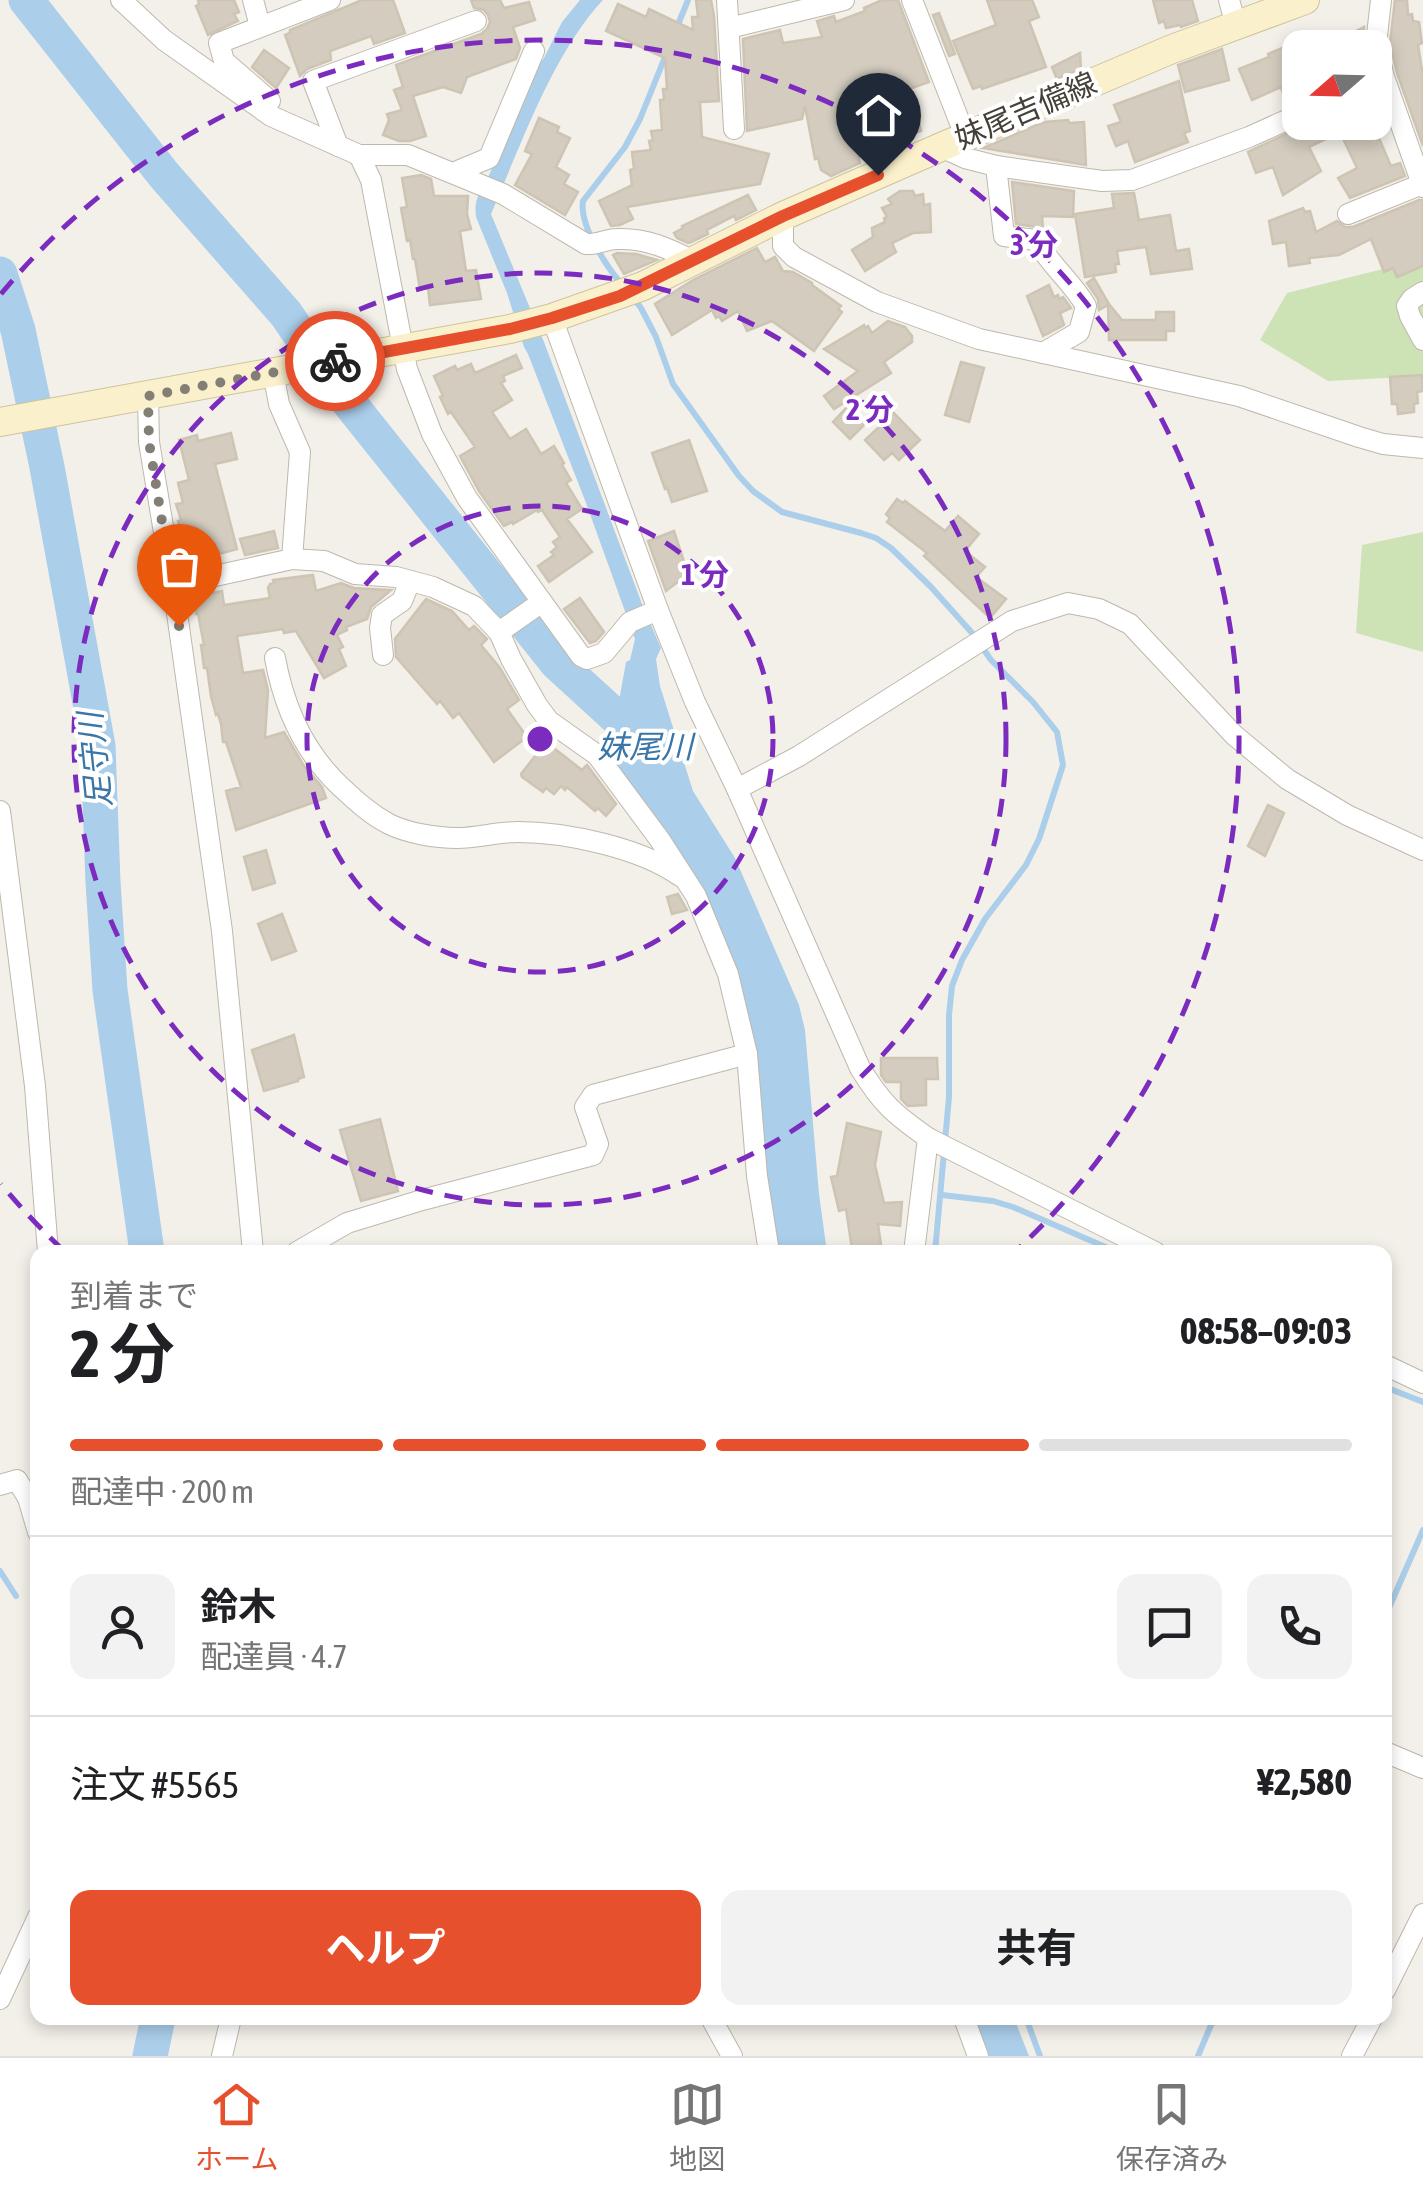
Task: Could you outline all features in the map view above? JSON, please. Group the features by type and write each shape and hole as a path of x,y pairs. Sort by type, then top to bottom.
{"main road":[{"name":"妹尾吉備線","path":"0,422 546,320 628,293 783,216 1172,49 1233,13 1305,0"}],"street":[{"path":"121,0 164,40 272,116 291,125 359,155 408,155 503,194 596,244 612,239 648,241 693,261"},
{"path":"252,0 260,26"},
{"path":"291,125 274,104 224,61 220,44 330,0"},
{"path":"727,0 734,129"},
{"path":"729,28 844,0"},
{"path":"912,0 953,142 965,158 1102,181 1132,180 1282,122"},
{"path":"1378,30 1381,0"},
{"path":"338,146 313,80 476,21"},
{"path":"452,173 489,158 534,51"},
{"path":"1348,214 1422,186 1392,111"},
{"path":"359,155 371,180 406,369 432,434 467,498 539,604 580,656 587,659 604,653 645,616"},
{"path":"996,166 1004,236 1036,240 1086,306 1080,332 1044,353"},
{"path":"783,216 783,246 794,257 877,302 979,338 1239,396 1383,444 1423,448"},
{"path":"1423,292 1408,306 1423,340"},
{"path":"546,320 645,616 695,702 738,789 860,1068 878,1097 898,1117 940,1144 1141,1245"},
{"path":"282,370 279,404 300,452 292,559"},
{"path":"141,397 183,653 222,931 252,1245"},
{"path":"183,653 187,632 183,584 292,559 324,561 355,574 396,577 433,588 474,606 502,630 511,659 537,705 549,721 597,755 696,896 728,974 746,1054 757,1176 769,1245"},
{"path":"383,655 382,615 402,600 410,581"},
{"path":"738,789 800,756 1012,621 1068,603 1099,608 1130,624 1234,735 1287,779 1347,815 1423,850"},
{"path":"502,630 539,604"},
{"path":"276,658 289,714 306,745 326,772 365,810 392,826 458,838 521,832 572,836 664,864 686,880"},
{"path":"0,811 36,1086 47,1245"},
{"path":"310,1245 348,1223 592,1154 598,1144 585,1107 593,1095 746,1054"},
{"path":"916,1245 940,1144"},
{"path":"1392,1368 1423,1382"},
{"path":"0,1486 17,1480 30,1505"},
{"path":"1392,1755 1423,1768"},
{"path":"1392,1976 1423,1914"},
{"path":"0,2000 30,1935"},
{"path":"222,2056 229,2025"},
{"path":"716,2025 732,2056"},
{"path":"967,2025 978,2056"},
{"path":"1352,2056 1368,2025"}],"green space":[{"path":"1423,259 1423,376 1328,381 1260,340 1287,293"},
{"path":"1423,532 1423,652 1356,633 1362,545"}],"water":[{"name":"妹尾川","path":"580,0 603,0 553,73 491,214 661,648 656,659 660,686 693,791 735,858 799,1005 805,1030 826,1245 774,1245 737,986 609,757 626,662 635,639 476,217 479,194 536,68 562,22"},
{"path":"972,2025 1017,2025 1029,2056 983,2056"}],"building":[{"path":"198,0 234,0 238,21 208,35 196,6"},
{"path":"362,0 393,0 405,33 374,44 371,36 330,51 331,60 307,69 300,76 285,35"},
{"path":"471,0 500,0 504,8 529,2 535,20 513,27 520,48 516,59 467,77 461,93 443,87 413,96 426,136 399,141 383,135 389,120 387,114 402,110 394,90 403,87 396,65 487,29 488,15 474,8"},
{"path":"696,0 711,0 719,101 700,102 702,137 769,154 760,184 627,207 633,219 611,226 599,201 632,185 632,152 651,150 651,131 662,130 660,100 664,100 663,89 667,89 665,58 606,31 618,4 646,17 649,9 693,30 692,17 698,17"},
{"path":"882,0 898,0 929,82 909,89 921,131 857,150 860,163 831,176 821,170 818,158 815,159 805,106 802,119 747,131 743,39 780,30 783,43 822,37 817,21 834,16 836,22"},
{"path":"987,0 1032,0 1039,17 1029,21 1046,67 973,89 953,41 996,25"},
{"path":"1153,0 1192,0 1198,21 1166,28 1164,21 1159,23"},
{"path":"1395,0 1407,0 1408,15 1419,22 1422,43 1418,45 1423,76 1423,146 1397,73 1392,30"},
{"path":"939,13 955,54 949,56 933,15"},
{"path":"1282,48 1282,90 1281,87 1252,100 1239,69 1269,57 1268,54"},
{"path":"1222,49 1229,80 1185,92 1178,65"},
{"path":"264,50 289,68 276,88 252,67"},
{"path":"1080,53 1081,69 1057,79 1052,67"},
{"path":"1179,81 1190,131 1184,133 1188,142 1135,162 1128,141 1116,146 1108,126 1121,122 1114,105"},
{"path":"539,118 559,127 557,132 570,138 556,167 569,175 564,184 578,192 565,215 515,185 532,154 525,151"},
{"path":"1044,122 1084,122 1086,165 983,148"},
{"path":"1282,136 1282,140 1323,140 1309,147 1321,171 1283,195 1273,167 1256,173 1248,152"},
{"path":"1344,140 1380,140 1391,166 1400,163 1405,176 1350,198 1338,178 1357,168"},
{"path":"421,175 431,179 434,196 468,196 471,229 460,231 466,271 476,270 481,299 430,305 428,288 420,289 401,208 407,207 402,178"},
{"path":"1012,182 1074,191 1073,217 1042,216 1043,228 1016,224"},
{"path":"900,191 913,191 915,196 923,194 924,205 930,204 931,232 913,233 892,243 896,252 865,271 852,250 873,237 872,228 887,217 882,208 892,204 888,199"},
{"path":"1134,193 1139,220 1170,215 1176,251 1189,249 1192,269 1151,274 1146,247 1117,251 1116,272 1085,277 1075,214 1114,208 1112,194"},
{"path":"748,195 756,210 736,220 734,216 688,243 674,233 682,226"},
{"path":"1423,200 1423,266 1397,277 1393,268 1384,272 1371,239 1339,255 1309,258 1310,263 1289,266 1286,242 1273,244 1269,221 1303,208 1310,211 1316,232 1337,221 1353,227"},
{"path":"757,248 765,262 775,257 783,271 812,283 841,306 838,309 842,312 814,351 772,321 747,331 738,311 722,321 712,310 672,335 655,304"},
{"path":"613,255 657,260 624,274"},
{"path":"1094,278 1122,320 1156,320 1156,312 1174,312 1174,331 1166,331 1166,340 1109,340 1108,305 1099,310 1098,299 1087,283"},
{"path":"1049,285 1054,297 1063,297 1071,308 1060,313 1064,325 1043,336 1027,296"},
{"path":"888,321 905,327 912,342 884,362 891,373 834,409 824,396 858,371 824,349 864,325 872,333"},
{"path":"516,355 522,368 503,376 505,381 501,383 512,400 492,412 510,439 526,429 541,454 554,446 571,480 566,483 582,509 567,519 592,552 549,582 538,566 554,555 551,552 557,547 553,542 560,537 542,510 504,526 460,456 475,447 451,412 448,414 434,376 455,366 457,370 471,364 475,373"},
{"path":"961,362 984,368 969,422 945,415"},
{"path":"1422,375 1423,391 1417,392 1414,412 1398,414 1397,404 1392,404 1390,377"},
{"path":"848,406 865,424 850,439 833,422"},
{"path":"894,413 920,440 899,460 892,453 884,460 865,440"},
{"path":"231,433 237,459 215,464 237,549 189,562 176,504 183,503 178,483 189,480 179,440 197,435 198,441"},
{"path":"689,440 707,491 672,502 652,453"},
{"path":"897,499 945,531 958,516 979,534 965,551 985,567 976,577 1006,599 990,618 924,556 927,553 887,522 890,518 886,514"},
{"path":"274,531 278,548 245,555 240,539"},
{"path":"674,531 688,574 666,591 648,541"},
{"path":"313,575 316,591 341,583 354,588 391,590 371,607 367,619 337,635 346,666 324,678 296,631 284,633 283,629 237,636 243,673 263,670 268,690 265,738 284,732 326,798 236,830 226,791 241,787 223,742 204,668 204,645 196,614 198,596 222,591 224,605 270,598 268,588 273,580"},
{"path":"580,598 604,632 590,643 564,609"},
{"path":"426,599 452,611 469,630 474,626 487,639 481,645 519,700 507,709 527,737 494,762 459,713 453,718 440,701 437,704 396,657 395,639"},
{"path":"546,742 582,770 587,765 616,804 606,816 567,787 565,790 561,786 554,794 546,788 543,792 522,777"},
{"path":"1268,805 1284,813 1265,856 1248,846"},
{"path":"266,850 275,883 253,890 244,857"},
{"path":"678,894 687,910 672,914 667,897"},
{"path":"282,914 296,951 272,960 258,924"},
{"path":"294,1035 304,1077 264,1091 252,1050"},
{"path":"881,1058 937,1058 938,1079 926,1079 926,1105 908,1106 901,1099 901,1082 886,1082 881,1075"},
{"path":"380,1119 398,1191 361,1201 340,1130"},
{"path":"847,1123 881,1132 875,1165 884,1203 902,1202 900,1226 878,1224 881,1245 851,1245 846,1209 839,1211 831,1177 837,1176"}],"waterway":[{"path":"26,0 164,175 286,314 331,380 557,663 651,749"},
{"path":"677,27 688,0"},
{"path":"622,285 590,234 583,201 625,147 667,52"},
{"name":"足守川","path":"0,274 18,330 47,467 98,746 110,990 146,1245"},
{"path":"634,299 656,337 673,384 753,491 782,512 861,533 891,548 931,587 1057,732 1063,765 1039,839 1026,865 985,919 952,986 949,1097 936,1245"},
{"path":"942,1195 1013,1207 1101,1245"},
{"path":"1392,1390 1423,1402"},
{"path":"1392,1601 1423,1530"},
{"path":"0,1571 16,1596"},
{"name":"足守川","path":"150,2056 157,2025"},
{"path":"1029,2025 1040,2056"},
{"path":"1198,2056 1211,2025"}],"way so far":[{"path":"179,626 149,442 148,396 335,361"}],"route":[{"path":"335,361 510,329 620,296 783,216 878,175"}]}
